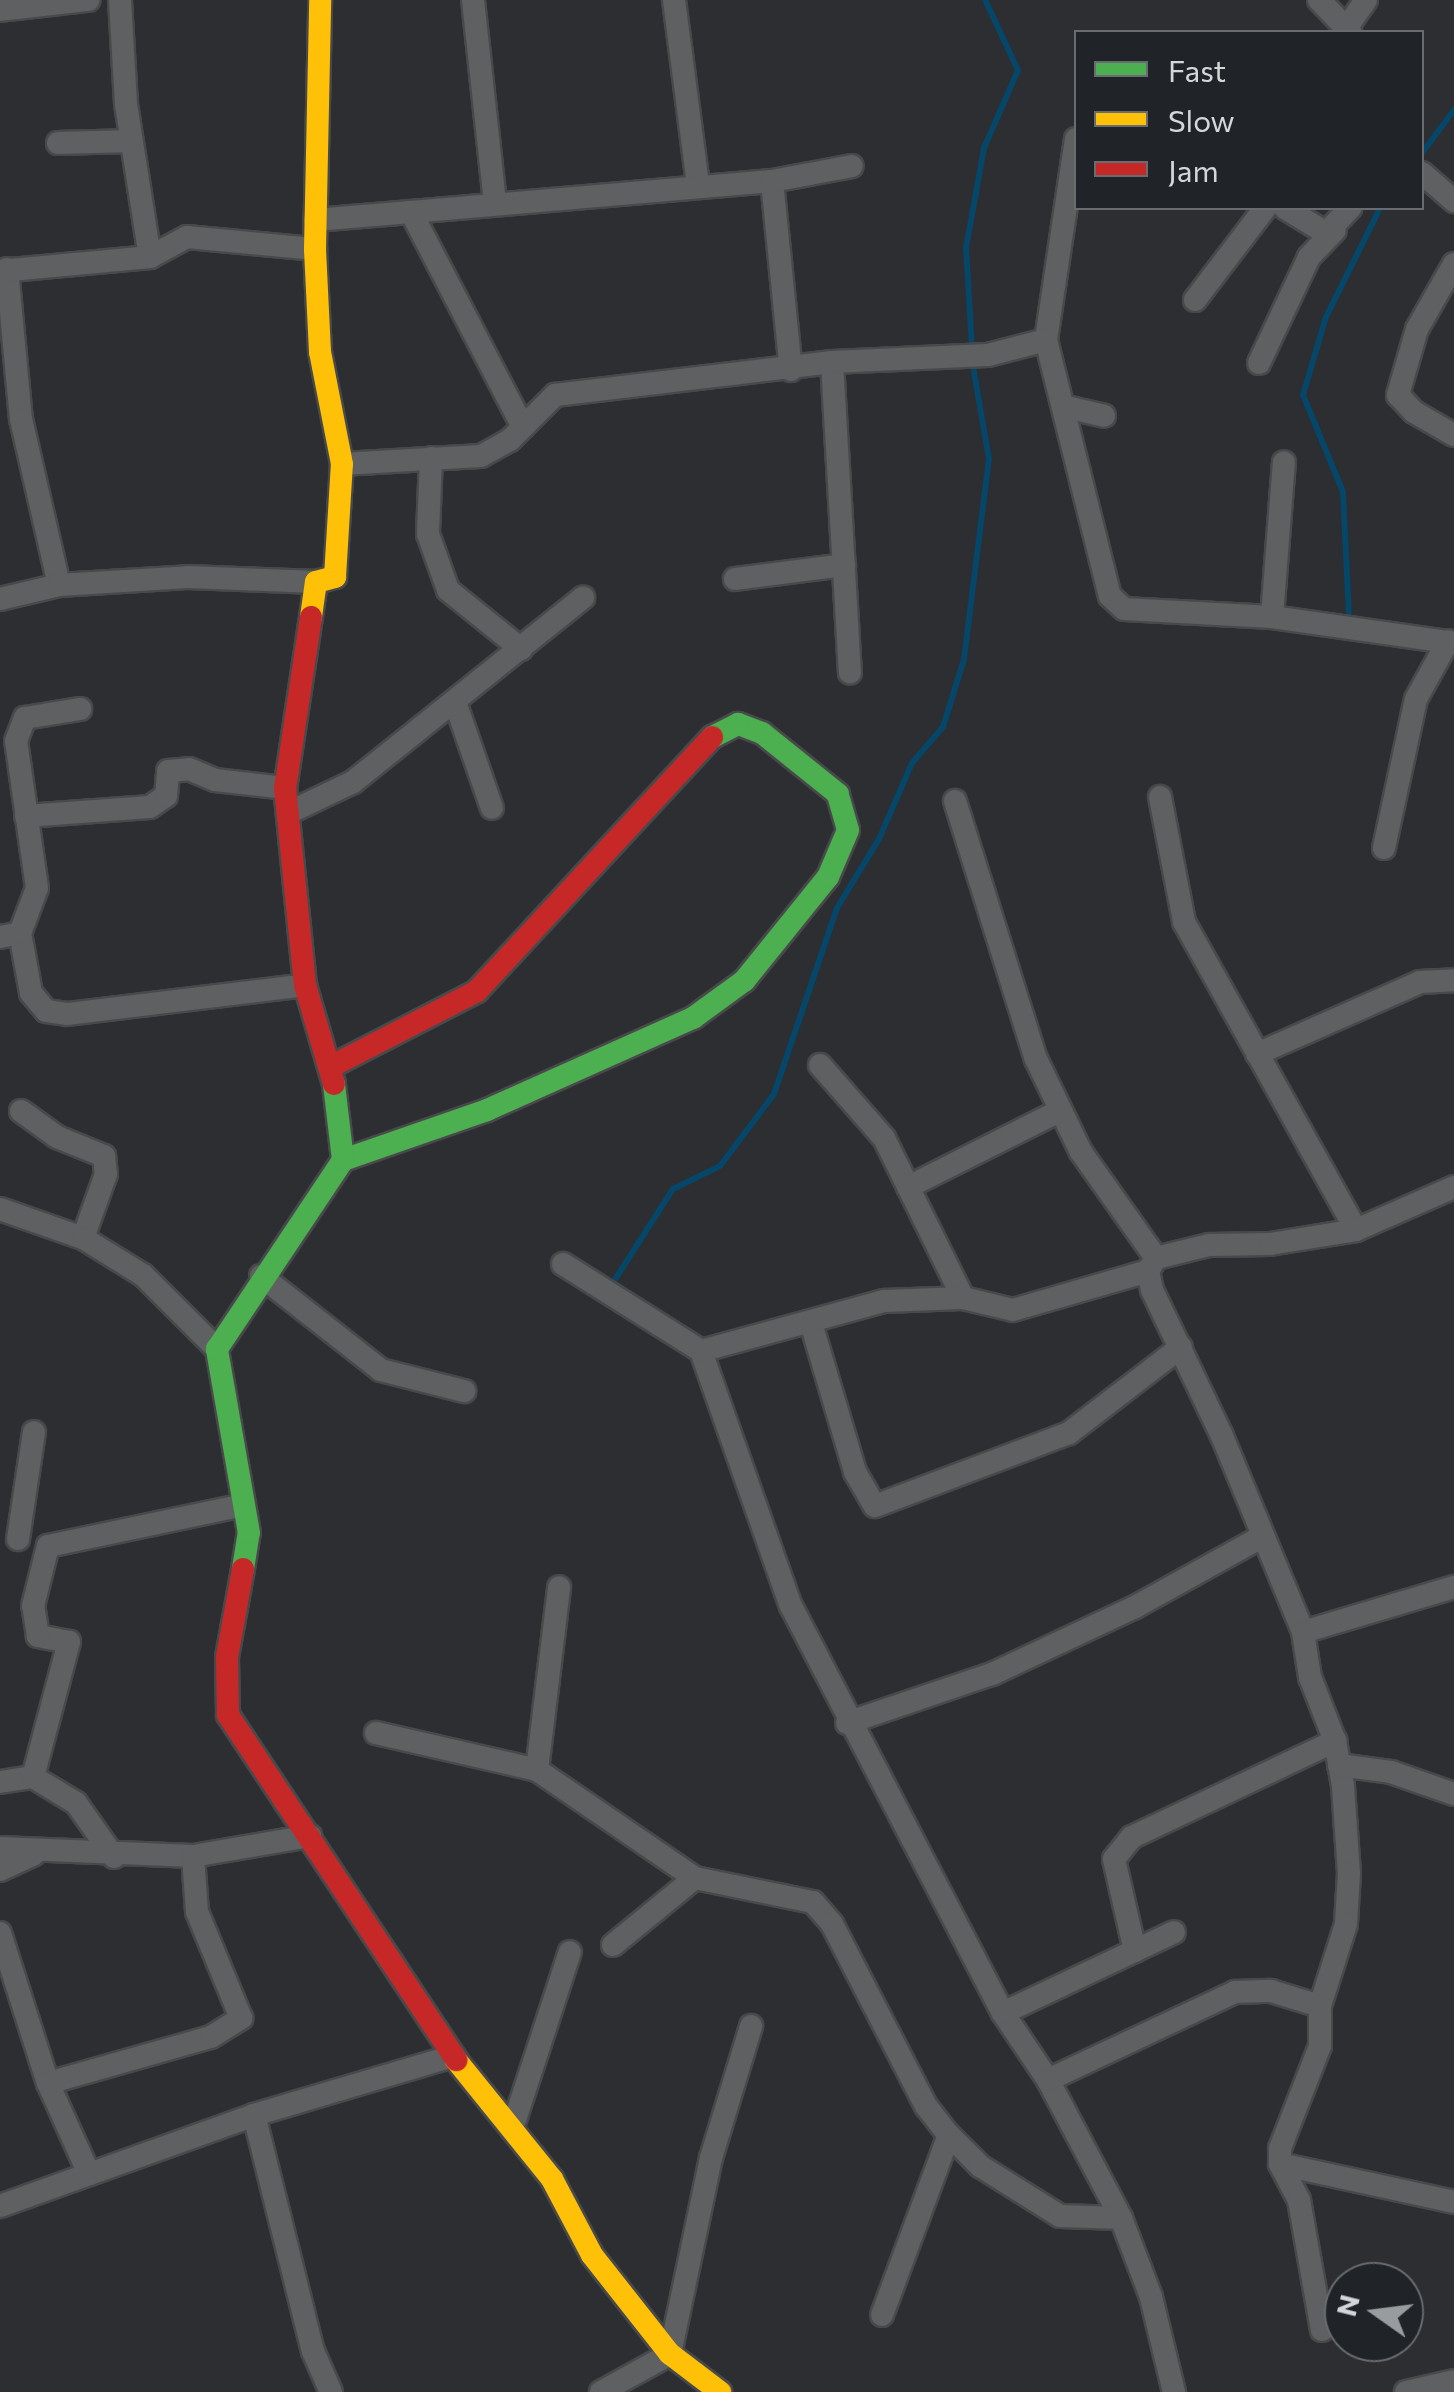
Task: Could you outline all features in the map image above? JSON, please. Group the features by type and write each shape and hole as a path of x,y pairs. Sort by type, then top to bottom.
{"street":[{"path":"0,10 88,0"},
{"path":"120,0 131,141 150,256"},
{"path":"0,599 58,584 206,576 316,582 335,577 342,464 320,352 315,249 320,0"},
{"path":"474,0 495,204"},
{"path":"674,0 698,185"},
{"path":"1319,0 1348,30 1366,0"},
{"path":"58,143 131,141"},
{"path":"1074,152 1046,340 1066,407 1110,596 1124,609 1272,616 1451,642 1416,699 1384,848"},
{"path":"315,220 772,181 852,166"},
{"path":"1424,175 1454,201"},
{"path":"772,181 791,370"},
{"path":"1195,300 1263,210"},
{"path":"1288,210 1318,232 1335,230"},
{"path":"1259,363 1309,258 1349,210"},
{"path":"411,212 522,428"},
{"path":"58,584 21,419 4,270 150,256 187,237 315,249"},
{"path":"1454,264 1417,328 1398,395 1414,412 1454,435"},
{"path":"342,464 481,456 522,428 555,395 791,370 832,362 988,355 1046,340"},
{"path":"832,362 850,672"},
{"path":"1066,407 1104,416"},
{"path":"431,458 428,534 448,590 520,649"},
{"path":"1272,616 1284,462"},
{"path":"736,578 844,565"},
{"path":"217,1349 260,1276 328,1192 343,1160 332,1066 305,984 285,788 316,582"},
{"path":"288,814 353,782 583,598"},
{"path":"455,702 492,808"},
{"path":"80,709 25,718 16,741 37,888 10,935 31,992 46,1011 67,1014 305,984"},
{"path":"332,1066 477,991 577,890 720,728 738,724 762,733 838,794 848,830 828,877 744,980 706,1009 487,1110 358,1160 343,1160"},
{"path":"26,816 150,807 166,796 168,771 285,788"},
{"path":"1160,797 1184,922 1356,1230"},
{"path":"956,801 1036,1060 1060,1112 1152,1264 1181,1347 1303,1632 1310,1677 1335,1741 1340,1765 1346,1924 1320,2006 1320,2046 1280,2148 1280,2164 1299,2200 1322,2330"},
{"path":"1256,1054 1420,982 1454,980"},
{"path":"820,1065 884,1138 963,1298"},
{"path":"20,1111 57,1137 104,1156 106,1174 83,1238"},
{"path":"908,1188 1060,1112"},
{"path":"701,1352 884,1301 963,1298 1013,1310 1208,1245 1270,1244 1356,1230 1454,1187"},
{"path":"0,1208 83,1238 143,1276 217,1349 249,1533 227,1657 228,1715 453,2056 552,2179 592,2255 670,2354 720,2392"},
{"path":"563,1264 701,1352 748,1498 847,1722 1003,2013 1048,2080 1121,2218 1151,2297 1174,2392"},
{"path":"260,1276 381,1370 464,1391"},
{"path":"811,1323 856,1472 875,1506 1069,1433 1181,1347"},
{"path":"34,1432 9,1540 48,1546 244,1505"},
{"path":"847,1722 992,1674 1135,1607 1263,1536"},
{"path":"33,1777 70,1642 38,1636 33,1606 48,1546"},
{"path":"538,1770 559,1586"},
{"path":"1303,1632 1454,1587"},
{"path":"376,1733 538,1770 695,1878 754,1894 802,1898 823,1910 926,2106 949,2136 980,2166 1060,2216 1121,2218"},
{"path":"1135,1951 1114,1859 1132,1837 1335,1741"},
{"path":"1340,1765 1391,1772 1454,1794"},
{"path":"0,1782 33,1777 76,1803 114,1857"},
{"path":"0,1848 34,1854 192,1856 310,1836"},
{"path":"0,1870 34,1854"},
{"path":"48,2083 211,2036 241,2018 197,1912 192,1856"},
{"path":"612,1945 695,1878"},
{"path":"1003,2013 1174,1932"},
{"path":"0,1933 48,2083 89,2174"},
{"path":"512,2130 570,1952"},
{"path":"1048,2080 1234,1992 1271,1991 1320,2006"},
{"path":"601,2392 670,2354 710,2158 750,2026"},
{"path":"0,2206 254,2114 453,2056"},
{"path":"254,2114 313,2351 332,2392"},
{"path":"882,2315 949,2136"},
{"path":"1280,2164 1454,2202"},
{"path":"1406,2392 1454,2380"}],"waterway":[{"path":"972,348 966,248 984,148 1018,70 985,0"},
{"path":"1424,150 1454,110"},
{"path":"1349,616 1343,492 1303,395 1326,317 1379,210"},
{"path":"616,1278 673,1189 720,1166 774,1094 837,908 879,839 912,763 943,727 964,659 989,459 972,361"}],"traffic: fast":[{"path":"343,1160 487,1110 693,1018 744,981 828,877 848,830 838,794 762,733 738,724 712,737"},
{"path":"243,1569 249,1533 217,1349 343,1160 334,1084"}],"traffic: slow":[{"path":"311,617 316,582 335,577 342,464 320,352 315,249 320,0"},
{"path":"456,2060 552,2179 592,2255 670,2354 720,2392"}],"traffic: jam":[{"path":"311,617 285,788 305,985 334,1084"},
{"path":"332,1066 477,991 712,737"},
{"path":"243,1569 227,1657 228,1715 456,2060"}]}
